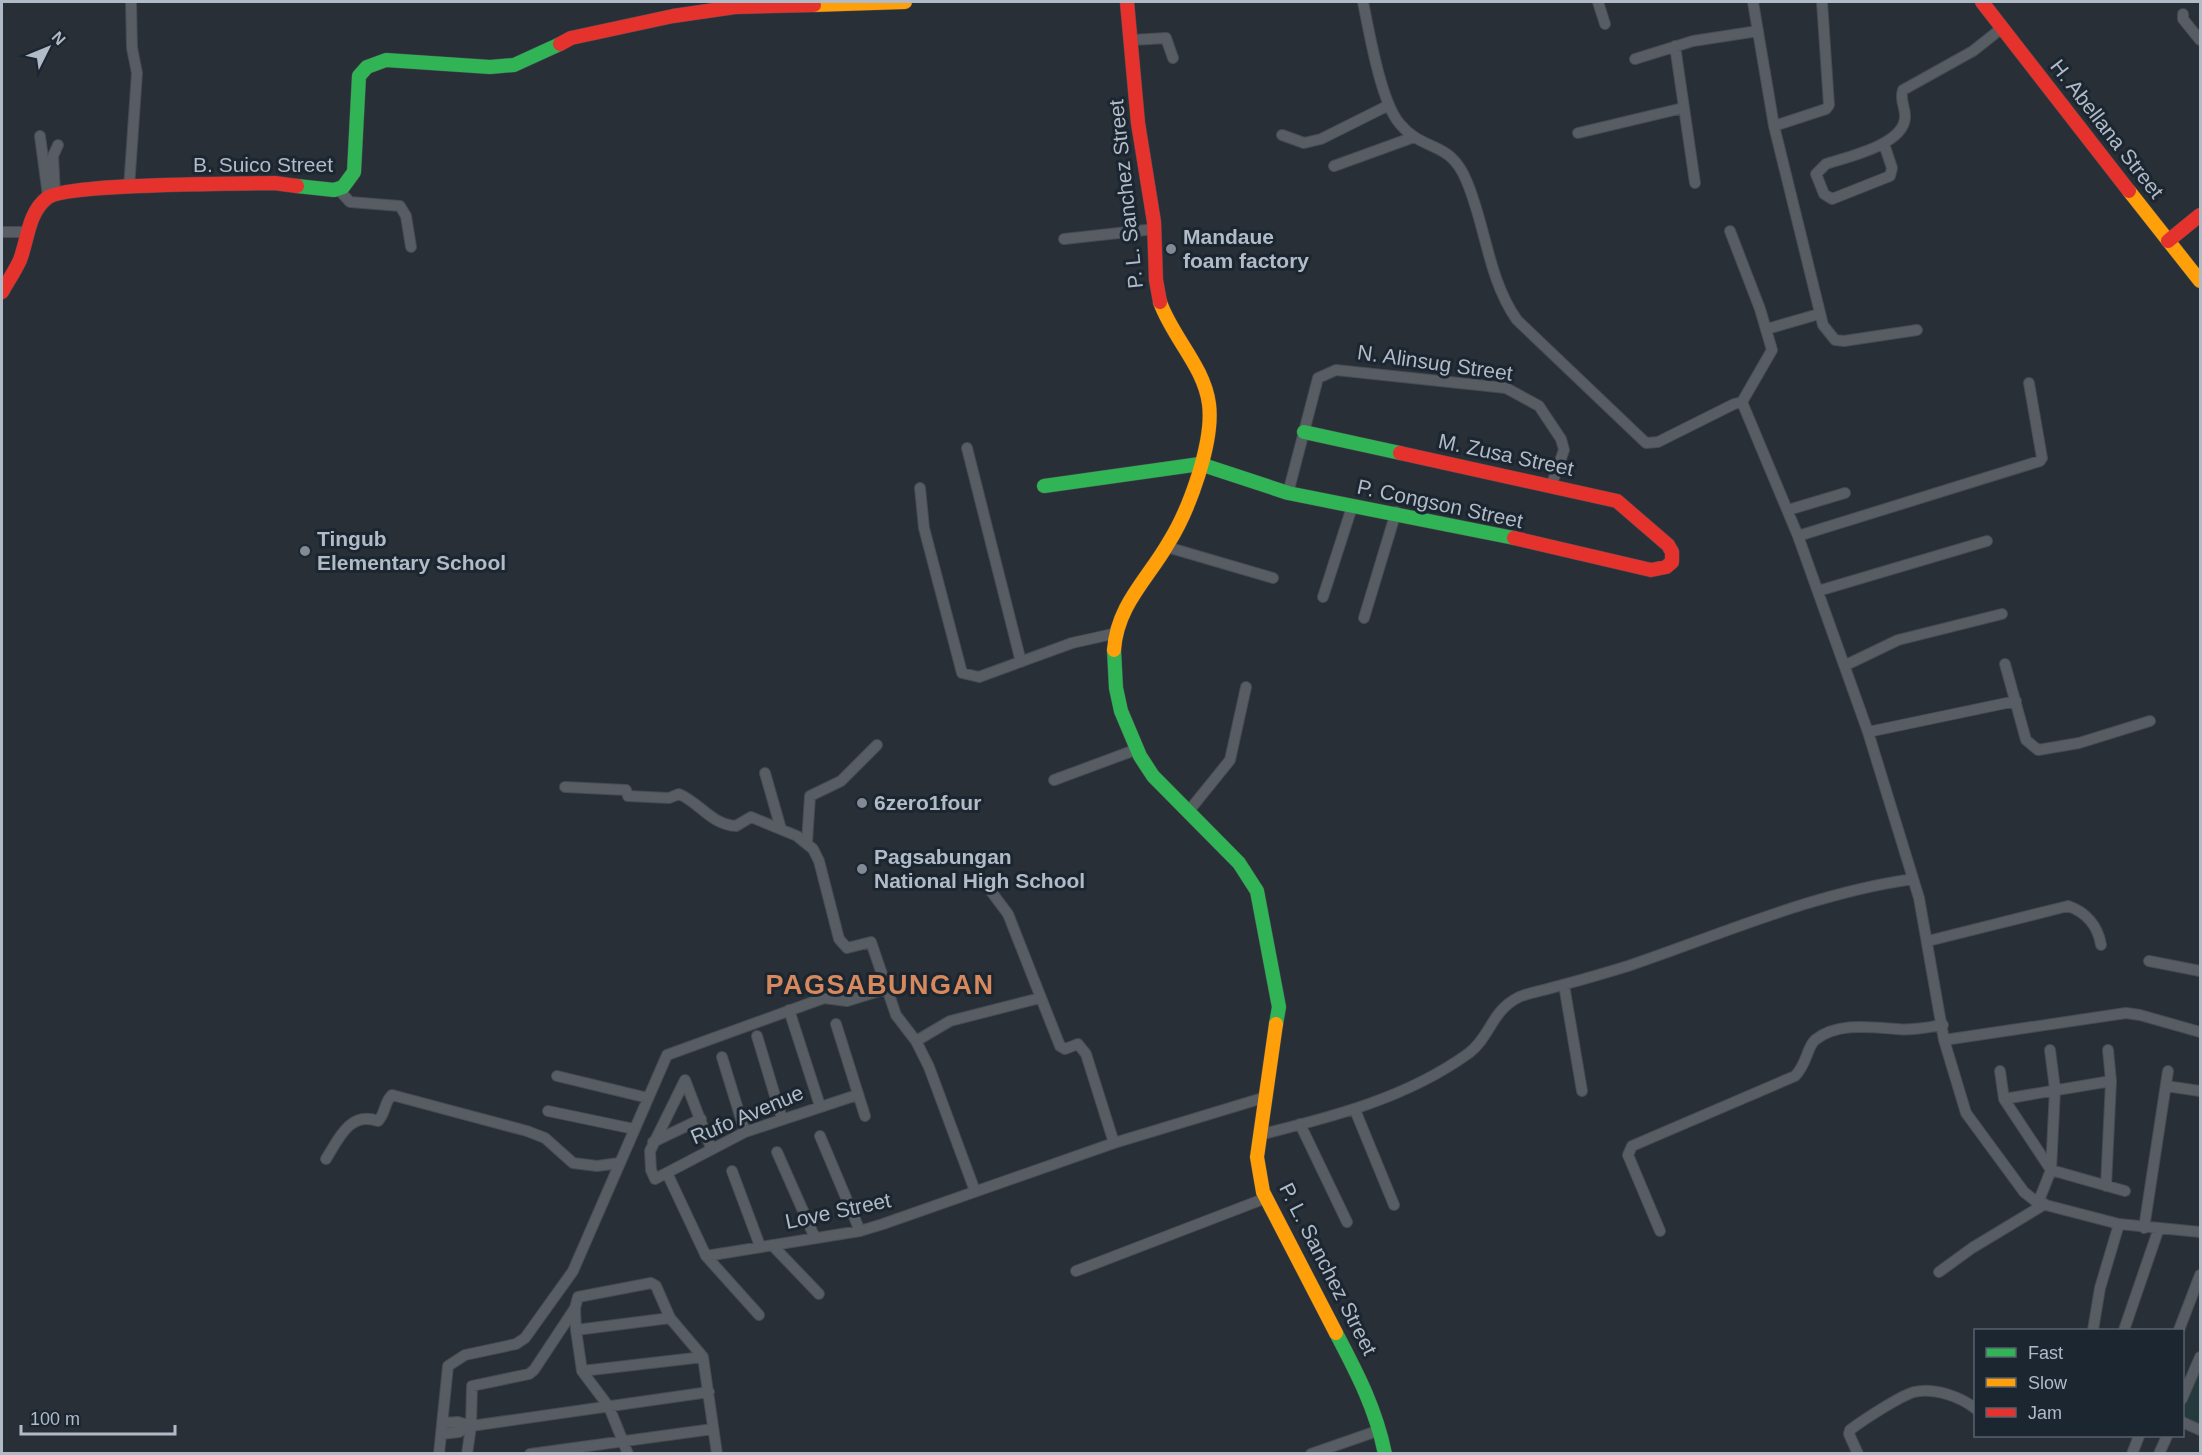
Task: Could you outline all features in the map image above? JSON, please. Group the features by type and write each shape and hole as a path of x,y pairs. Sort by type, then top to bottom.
{"street":[{"path":"129,188 137,73 132,48 131,2"},
{"name":"B. Suico Street","path":"51,195 92,188 274,183 338,189 350,181 354,172 359,76 365,67 386,60 481,67 506,65 543,53 571,38 673,15 735,7 905,2"},
{"name":"P. L. Sanchez Street","path":"1127,2 1138,124 1150,181 1157,286 1162,309 1208,394 1209,421 1191,495 1167,547 1131,595 1117,633 1114,682 1123,721 1135,750 1153,776 1239,863 1257,891 1280,1007 1257,1157 1266,1198 1358,1374 1374,1410 1385,1454"},
{"path":"1362,2 1389,105 1399,123 1414,136 1447,152 1457,162 1468,182 1489,260 1507,306 1517,320 1646,443 1658,442 1742,402 1772,350 1767,329 1730,231"},
{"path":"1598,2 1605,24"},
{"path":"1754,2 1774,126 1819,314 1829,335 1835,340 1917,330"},
{"path":"1774,126 1826,109 1829,105 1822,2"},
{"name":"H. Abellana Street","path":"1982,2 2200,281"},
{"path":"2183,14 2183,20 2200,40"},
{"path":"1884,144 1892,168 1890,176 1832,199 1824,194 1816,174 1819,169 1826,164 1884,144 1903,126 1906,117 1900,97 1903,90 1973,51 2002,28"},
{"path":"1635,59 1675,46 1758,31"},
{"path":"1132,40 1166,38 1173,58"},
{"path":"1675,46 1695,183"},
{"path":"1282,135 1304,143 1321,138 1389,105"},
{"path":"1578,133 1683,108"},
{"path":"40,136 51,195"},
{"path":"1334,166 1414,136"},
{"path":"2,292 20,259 32,218 51,195 53,156 58,145"},
{"path":"338,189 350,202 400,206 406,216 411,247"},
{"path":"2168,241 2200,215"},
{"path":"1064,239 1155,229"},
{"path":"2,232 29,232"},
{"path":"1767,329 1819,314"},
{"name":"N. Alinsug Street","path":"1288,493 1318,378 1336,370 1506,388 1539,406 1561,439 1564,450 1551,486"},
{"path":"1798,536 2040,461 2042,458 2029,383"},
{"path":"1742,402 1788,510 1869,732 1913,879 1928,941 1944,1040 1966,1113 2024,1192 2041,1204 2119,1224 2200,1232"},
{"name":"M. Zusa Street","path":"1304,432 1617,501 1668,545 1672,552 1672,561"},
{"path":"967,448 1021,662"},
{"path":"1044,486 1200,464"},
{"name":"P. Congson Street","path":"1200,464 1288,493 1352,507 1396,512 1651,570 1666,567 1672,561"},
{"path":"920,488 924,528 962,673 979,677 1072,643 1117,633"},
{"path":"1788,510 1845,493"},
{"path":"1323,597 1352,507"},
{"path":"1364,618 1396,512"},
{"path":"1818,591 1987,541"},
{"path":"1167,547 1273,578"},
{"path":"1846,665 1898,640 2002,614"},
{"path":"2005,664 2026,740 2038,750 2079,743 2150,721"},
{"path":"1188,812 1231,758 1246,687"},
{"path":"1869,732 2016,701"},
{"path":"807,842 810,796 841,781 877,745"},
{"path":"1054,780 1135,750"},
{"path":"765,773 782,829"},
{"path":"565,787 626,790 628,796 669,798 679,794 689,798 718,822 736,826 751,817 807,842 819,861 839,939 847,948 871,942 896,1015 916,1041 929,1067 975,1191"},
{"path":"1259,1135 1355,1110 1395,1094 1468,1053 1479,1043 1492,1019 1505,1005 1522,996 1625,967 1791,907 1884,883 1913,879"},
{"path":"990,890 1008,914 1061,1047 1065,1049 1077,1044 1086,1054 1114,1143"},
{"path":"1928,941 2068,906 2078,909 2095,926 2100,945"},
{"path":"2148,961 2200,971"},
{"path":"1564,985 1582,1091"},
{"path":"439,1454 448,1366 473,1352 516,1344 525,1338 573,1271 670,1052 824,998 847,1001 886,988"},
{"path":"916,1041 950,1021 1041,998"},
{"path":"789,1010 820,1106"},
{"path":"1944,1040 2126,1014 2140,1015 2200,1032"},
{"path":"836,1024 865,1116"},
{"path":"1660,1231 1628,1155 1632,1146 1795,1076 1804,1067 1812,1043 1828,1034 1861,1026 1898,1029 1943,1025"},
{"path":"757,1036 782,1119"},
{"path":"1939,1272 2041,1204 2051,1170 2055,1089 2050,1050"},
{"path":"2106,1186 2110,1081 2108,1050"},
{"path":"722,1057 745,1132"},
{"path":"2000,1071 2004,1099 2051,1170 2125,1191"},
{"path":"2144,1228 2168,1071"},
{"path":"557,1076 648,1098"},
{"path":"653,1142 684,1081 687,1080 711,1148"},
{"path":"2004,1099 2110,1081"},
{"path":"2166,1086 2200,1091"},
{"path":"326,1159 349,1124 360,1118 378,1121 387,1100 392,1095 487,1118 527,1131 545,1138 573,1163 597,1166 619,1163"},
{"name":"Rufo Avenue","path":"653,1142 650,1159 656,1179 745,1132 857,1095"},
{"name":"Love Street","path":"706,1256 860,1231 1114,1143 1266,1097"},
{"path":"1355,1110 1394,1205"},
{"path":"548,1111 634,1129"},
{"path":"653,1142 701,1119"},
{"path":"1300,1124 1347,1222"},
{"path":"820,1136 860,1231"},
{"path":"777,1152 815,1238"},
{"path":"732,1171 760,1246"},
{"path":"667,1173 706,1256 759,1315"},
{"path":"1076,1271 1266,1198"},
{"path":"2093,1329 2100,1288 2119,1224"},
{"path":"2124,1329 2159,1228"},
{"path":"772,1245 819,1294"},
{"path":"2179,1329 2200,1275"},
{"path":"467,1454 472,1386 529,1374 534,1370 577,1302 651,1283 656,1286 670,1318 703,1357 717,1454"},
{"path":"577,1302 576,1330 582,1371 609,1407 628,1454"},
{"path":"576,1330 670,1318"},
{"path":"582,1371 703,1357"},
{"path":"2184,1394 2200,1357"},
{"path":"442,1429 459,1432 469,1426 709,1392"},
{"path":"1858,1454 1849,1434 1850,1430 1913,1392 1938,1393 1958,1398 1974,1408"},
{"path":"2184,1423 2200,1430"},
{"path":"530,1454 713,1429"},
{"path":"1311,1454 1380,1430"},
{"path":"2132,1454 2139,1437"},
{"path":"2159,1454 2167,1437"}],"green space":[{"path":"2200,1364 2200,1428 2184,1420 2184,1403"}],"traffic: fast":[{"path":"297,186 334,190 343,187 354,172 359,76 367,67 386,60 490,67 514,65 560,44"},
{"path":"1304,432 1400,453"},
{"path":"1044,486 1200,464 1288,493 1514,538"},
{"path":"1114,650 1116,688 1121,711 1140,756 1153,776 1239,863 1257,891 1279,1007 1276,1024"},
{"path":"1336,1333 1371,1406 1385,1454"}],"traffic: slow":[{"path":"814,5 905,2"},
{"path":"2129,191 2200,281"},
{"path":"1114,650 1116,634 1127,606 1177,528 1192,494 1208,437 1210,420 1206,390 1160,302"},
{"path":"1276,1024 1257,1157 1263,1192 1336,1333"}],"traffic: jam":[{"path":"1127,2 1138,123 1154,222 1156,280 1160,302"},
{"path":"1982,2 2129,191"},
{"path":"560,44 571,38 673,16 735,7 814,5"},
{"path":"2,292 20,260 36,211 47,198 60,193 85,189 154,185 274,183 297,186"},
{"path":"2168,241 2200,215"},
{"path":"1400,453 1617,501 1668,545 1672,552 1672,562 1666,567 1651,570 1514,538"}],"place":[{"name":"Mandaue foam factory","path":"1171,249"},
{"name":"Tingub Elementary School","path":"305,551"},
{"name":"6zero1four","path":"862,803"},
{"name":"Pagsabungan National High School","path":"862,869"}],"district":[{"name":"PAGSABUNGAN","path":"880,985"}]}
